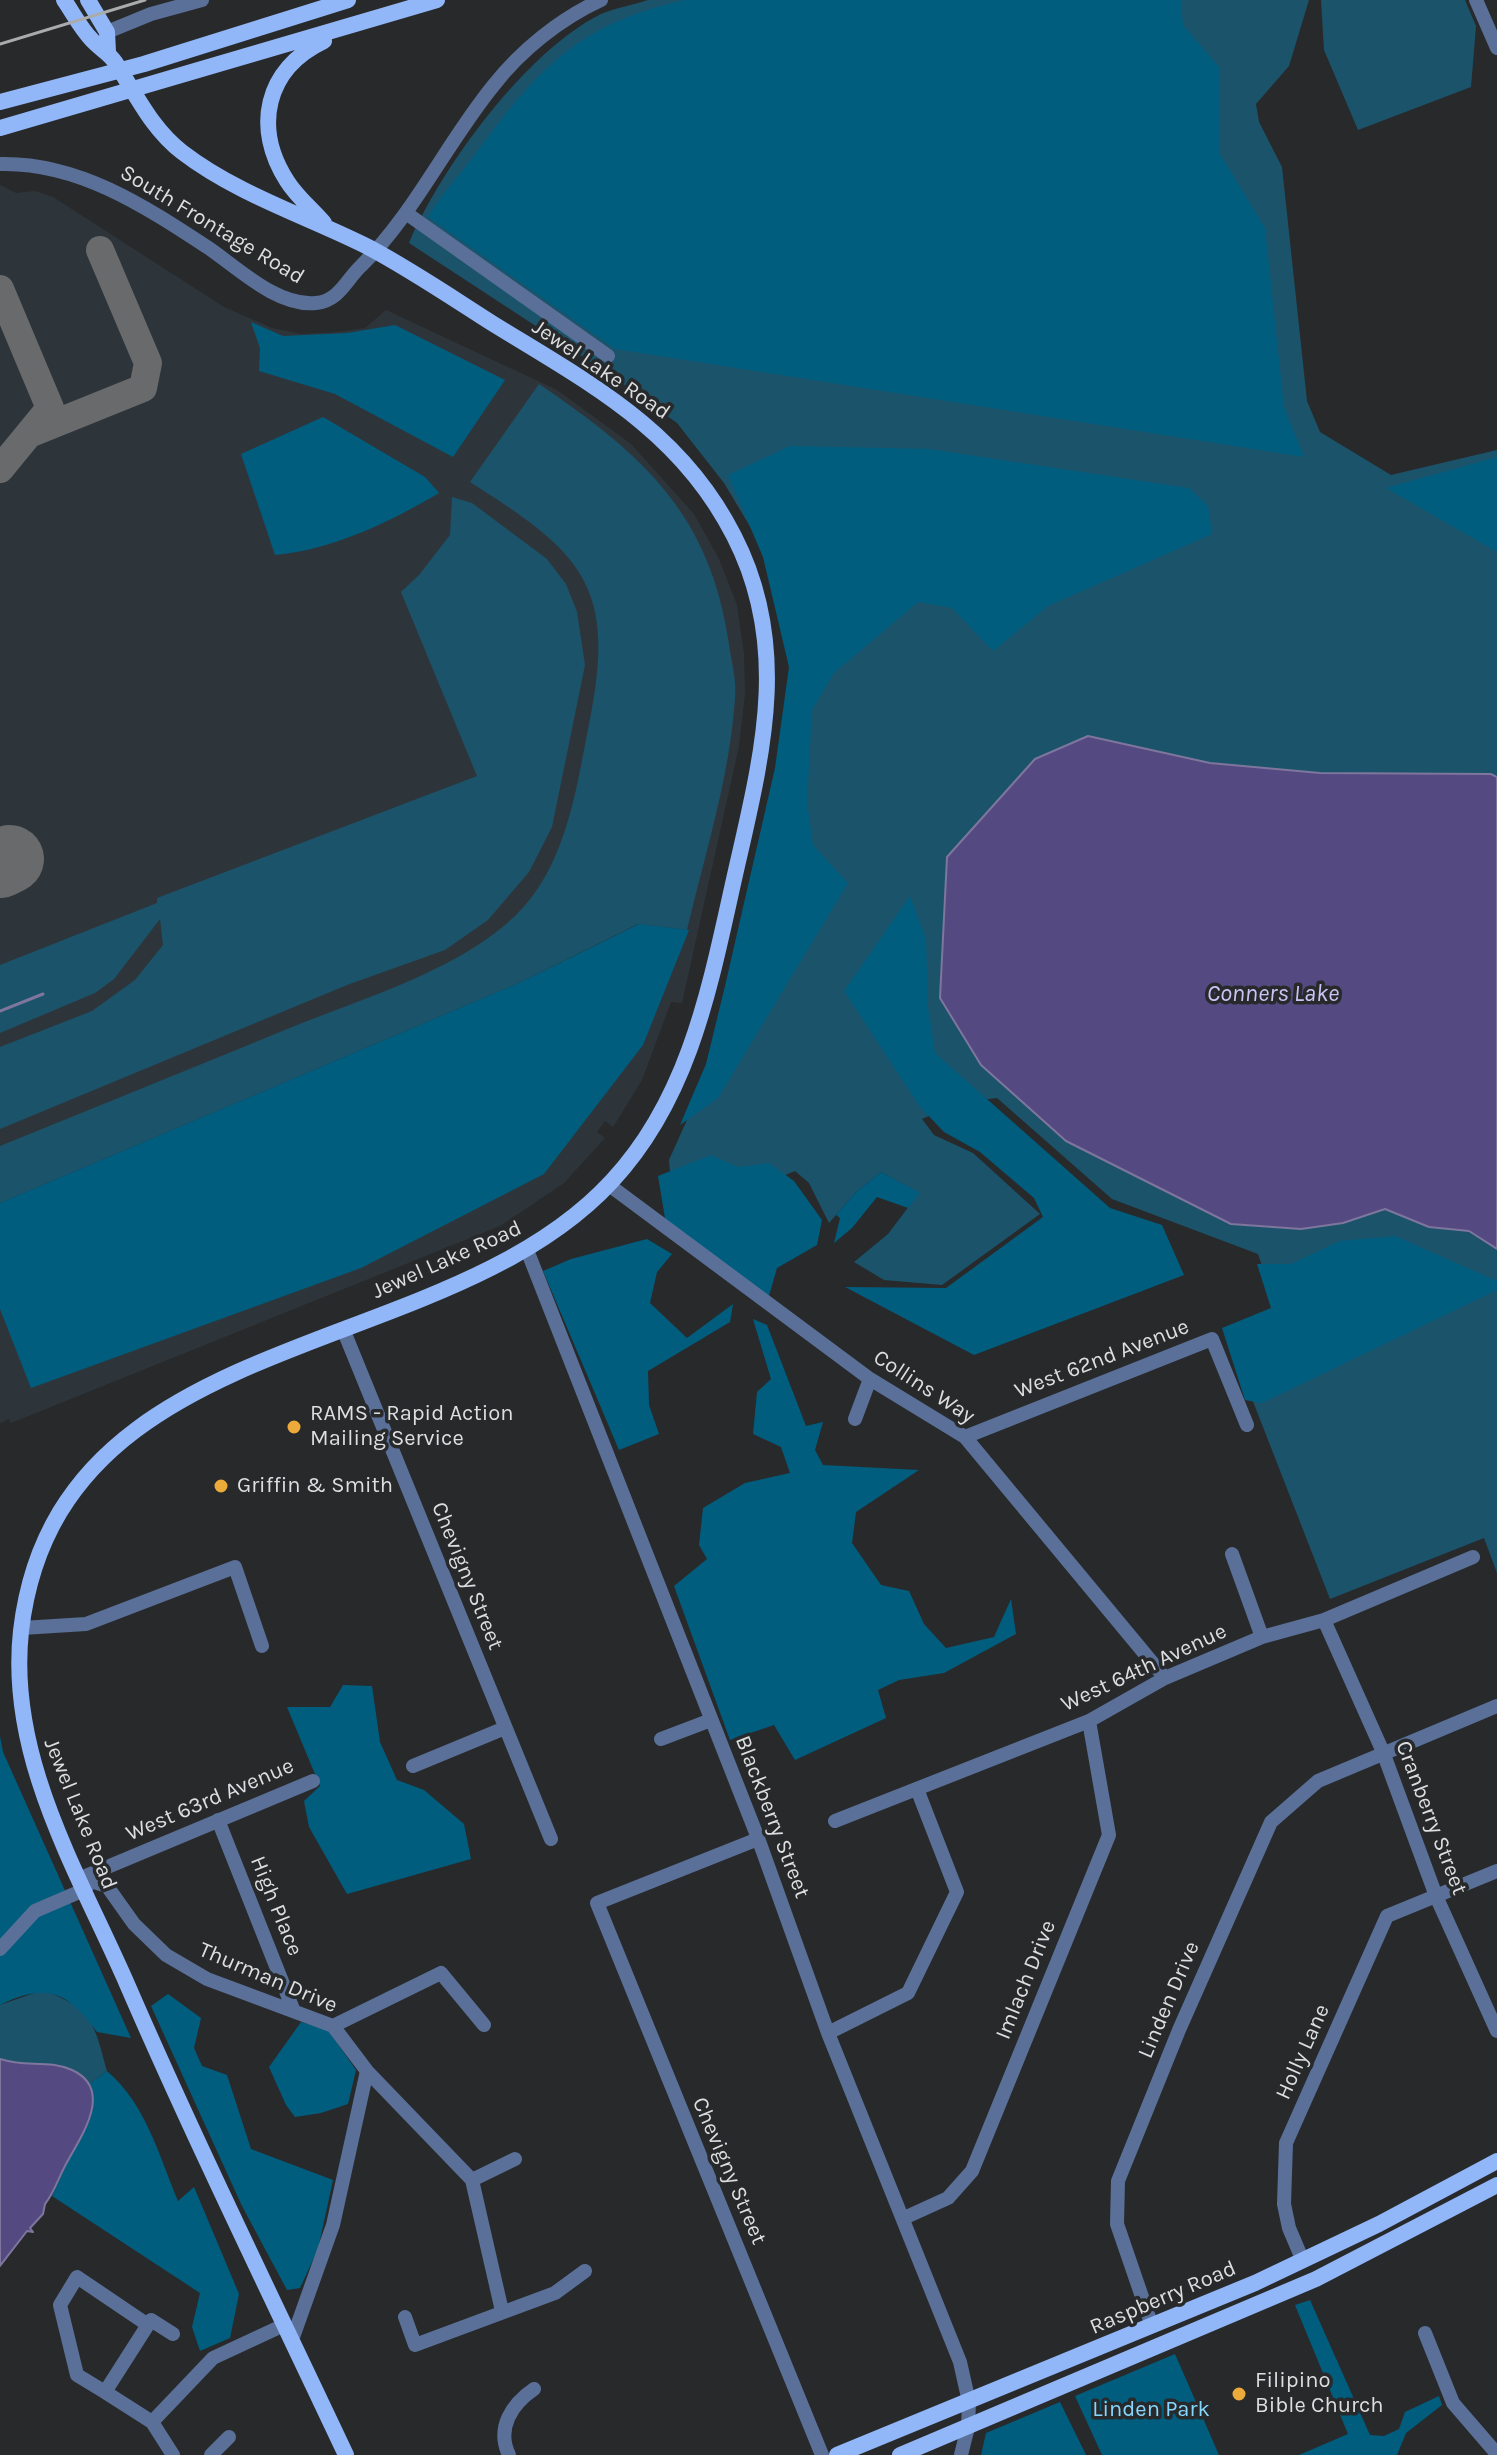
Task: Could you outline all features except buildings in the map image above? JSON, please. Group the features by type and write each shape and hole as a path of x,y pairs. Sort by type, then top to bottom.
{"main road":[{"name":"Jewel Lake Road","path":"64,0 92,40 108,52 131,92 162,133 189,157 223,178 378,252 614,399 665,440 720,510 754,585 767,654 764,747 705,1002 693,1045 669,1099 639,1148 609,1185 527,1250 195,1391 155,1414 120,1442 86,1478 54,1526 37,1564 22,1628 20,1688 28,1745 42,1789 177,2099 346,2455"},
{"path":"88,0 107,32 108,52"},
{"path":"0,102 120,71 348,0"},
{"path":"0,128 437,0"},
{"path":"331,230 288,183 274,156 266,127 269,99 285,70 299,56 393,13"},
{"name":"Raspberry Road","path":"837,2455 1303,2261 1497,2161"},
{"name":"Raspberry Road","path":"900,2455 1316,2279 1497,2185"}],"street":[{"path":"107,32 151,14 202,0"},
{"name":"South Frontage Road","path":"0,164 64,172 111,189 267,288 304,303 327,301 343,290 378,252 467,121 510,66 567,19 601,0"},
{"path":"1476,0 1497,48"},
{"path":"406,213 608,356"},
{"name":"Collins Way","path":"609,1185 870,1379 965,1437 1165,1678"},
{"name":"Blackberry Street","path":"527,1250 758,1839 828,2033 960,2362 969,2402 968,2427 961,2455"},
{"name":"Chevigny Street","path":"343,1329 551,1839"},
{"name":"West 62nd Avenue","path":"965,1437 1212,1339 1247,1425"},
{"path":"855,1419 870,1379"},
{"path":"1232,1554 1262,1637"},
{"name":"West 64th Avenue","path":"835,1821 1089,1721 1165,1678 1262,1637 1324,1620 1473,1557"},
{"path":"22,1628 86,1624 235,1567 262,1646"},
{"name":"Cranberry Street","path":"1324,1620 1383,1752 1436,1896 1496,2026"},
{"name":"Linden Drive","path":"1152,2326 1117,2224 1118,2181 1179,2030 1271,1822 1318,1781 1497,1706"},
{"path":"661,1739 711,1720"},
{"name":"Imlach Drive","path":"904,2218 948,2198 972,2171 1109,1835 1089,1721"},
{"path":"413,1766 505,1728"},
{"name":"West 63rd Avenue","path":"0,1949 35,1911 83,1884 218,1820 313,1781"},
{"path":"828,2033 908,1993 957,1892 917,1789"},
{"name":"High Place","path":"218,1820 293,2009"},
{"name":"Chevigny Street","path":"758,1839 597,1903 822,2455"},
{"name":"Holly Lane","path":"1303,2261 1289,2228 1284,2204 1286,2143 1387,1916 1497,1871"},
{"name":"Thurman Drive","path":"83,1884 107,1886 134,1924 166,1955 207,1979 333,2026 367,2071 472,2180"},
{"path":"333,2026 441,1973 484,2025"},
{"path":"152,2422 213,2358 288,2333 333,2225 367,2071"},
{"path":"502,2311 472,2180 515,2159"},
{"path":"405,2317 415,2345 555,2293 585,2271"},
{"path":"148,2325 77,2277 60,2305 77,2375 152,2422 173,2455"},
{"path":"105,2392 151,2320 173,2334"},
{"path":"1425,2333 1453,2403 1494,2450"},
{"path":"509,2455 505,2446 507,2421 515,2402 534,2389"},
{"path":"211,2455 229,2437"}],"shaded area":[{"path":"648,0 1309,0 1289,66 1256,104 1259,122 1282,167 1307,401 1320,432 1391,475 1497,450 1497,1573 1484,1538 1330,1599 1226,1332 1277,1309 1258,1254 1112,1199 997,1098 958,1103 922,1119 934,1135 973,1153 1040,1214 942,1285 884,1280 854,1262 888,1234 919,1193 881,1172 857,1191 829,1223 809,1183 795,1171 674,1221 669,1160 713,1062 797,676 775,568 724,483 677,423 609,374 409,243 423,213 464,147 516,83 573,31 601,14"},
{"path":"1321,0 1465,0 1476,26 1471,87 1358,130 1324,50"},
{"path":"0,185 16,193 35,191 53,197 224,307 272,328 301,334 365,328 386,310 557,390 631,444 694,514 719,559 737,605 744,654 745,694 739,746 682,1003 671,1002 642,1080 613,1127 605,1121 597,1132 605,1138 564,1183 500,1226 11,1423 9,1419 0,1423"},
{"path":"539,384 609,436 666,491 688,523 706,558 720,598 735,698 716,815 687,930 638,924 521,982 0,1203 0,1146 386,991 443,965 494,933 516,915 534,894 559,846 575,794 598,669 598,631 592,600 580,573 561,550 537,528 470,482"},
{"path":"452,497 472,503 547,559 566,584 577,612 585,665 552,827 529,872 488,920 445,950 347,985 0,1129 0,1047 92,1011 135,980 163,945 160,919 114,979 95,993 0,1033 0,965 157,903 157,898 477,776 401,592 419,575 450,535"},
{"path":"43,1990 72,2004 94,2029 107,2071 89,2084 56,2067 0,2059 0,2005"}],"green space":[{"path":"684,0 1181,0 1183,25 1220,68 1220,154 1265,228 1284,407 1304,457 615,349 428,217 520,96 564,54 615,22"},
{"path":"251,322 283,336 347,333 395,325 505,380 453,457 335,394 259,371 260,348"},
{"path":"323,417 425,477 439,493 401,514 339,541 275,555 241,454"},
{"path":"790,446 929,449 1189,488 1208,506 1212,534 1048,606 993,651 952,608 918,602 834,673 812,710 807,802 813,845 848,883 718,1098 680,1125 706,1064 725,986 775,768 789,667 763,557 728,475"},
{"path":"1497,457 1497,552 1386,488"},
{"path":"910,896 926,939 928,1007 935,1053 1110,1208 1162,1225 1184,1275 974,1355 845,1287 946,1288 1043,1217 1034,1198 980,1152 944,1132 920,1107 844,991"},
{"path":"639,924 689,930 643,1045 544,1174 361,1268 31,1388 0,1309 0,1203 521,982"},
{"path":"711,1155 738,1167 769,1163 794,1181 822,1220 817,1245 777,1268 769,1296 666,1224 658,1176"},
{"path":"881,1172 920,1193 908,1208 877,1197 852,1228 834,1243 840,1218 836,1215 857,1191"},
{"path":"1395,1236 1497,1281 1497,1290 1262,1403 1245,1400 1222,1328 1271,1308 1257,1264 1291,1264 1340,1241"},
{"path":"647,1239 672,1254 657,1272 650,1303 687,1338 733,1304 730,1322 648,1371 649,1405 659,1434 619,1450 543,1271 571,1259"},
{"path":"753,1319 767,1325 806,1426 823,1422 815,1450 823,1465 919,1470 856,1512 852,1543 881,1585 909,1591 924,1624 946,1648 994,1637 1011,1599 1016,1634 944,1673 899,1680 878,1690 886,1718 795,1760 774,1725 730,1740 674,1586 707,1559 699,1545 703,1508 745,1483 790,1473 781,1447 753,1434 757,1392 771,1379"},
{"path":"343,1685 372,1686 380,1742 397,1780 424,1790 464,1824 471,1859 347,1894 309,1827 304,1801 320,1786 287,1707 330,1707"},
{"path":"0,1736 3,1752 131,2038 97,2032 76,2008 55,1995 31,1994 0,2005"},
{"path":"168,1994 201,2018 194,2048 202,2066 227,2075 251,2149 333,2180 318,2249 300,2288 287,2290 242,2206 151,2006"},
{"path":"301,2022 328,2030 356,2070 348,2104 295,2117 286,2105 269,2067"},
{"path":"107,2071 141,2114 178,2201 194,2187 239,2294 230,2338 200,2351 192,2327 200,2293 52,2196 93,2106 89,2084"},
{"path":"1310,2300 1370,2435 1384,2436 1399,2429 1405,2412 1439,2396 1442,2405 1406,2433 1397,2455 1299,2455 1348,2434 1295,2305"},
{"name":"Linden Park","path":"1175,2354 1219,2455 1102,2455 1075,2396"},
{"path":"1060,2402 1086,2455 981,2455 986,2433"}],"water":[{"name":"Conners Lake","path":"1088,736 1210,763 1320,773 1491,774 1497,777 1497,1249 1469,1231 1429,1227 1385,1209 1343,1223 1301,1229 1231,1224 1066,1141 981,1065 940,998 947,857 1035,759"},
{"path":"0,2059 72,2070 85,2079 93,2102 85,2129 45,2204 43,2214 30,2228 33,2232 27,2231 0,2266"}],"waterway":[{"path":"0,1011 43,994"}],"taxiway":[{"path":"29,434 143,388 148,363 100,250"},
{"path":"0,289 50,408 0,469"}],"runway":[{"path":"0,864 10,859"}],"railway":[{"path":"0,44 145,0"}],"place":[{"name":"RAMS - Rapid Action Mailing Service","path":"294,1427"},
{"name":"Griffin & Smith","path":"221,1486"},
{"name":"Filipino Bible Church","path":"1239,2394"}]}
